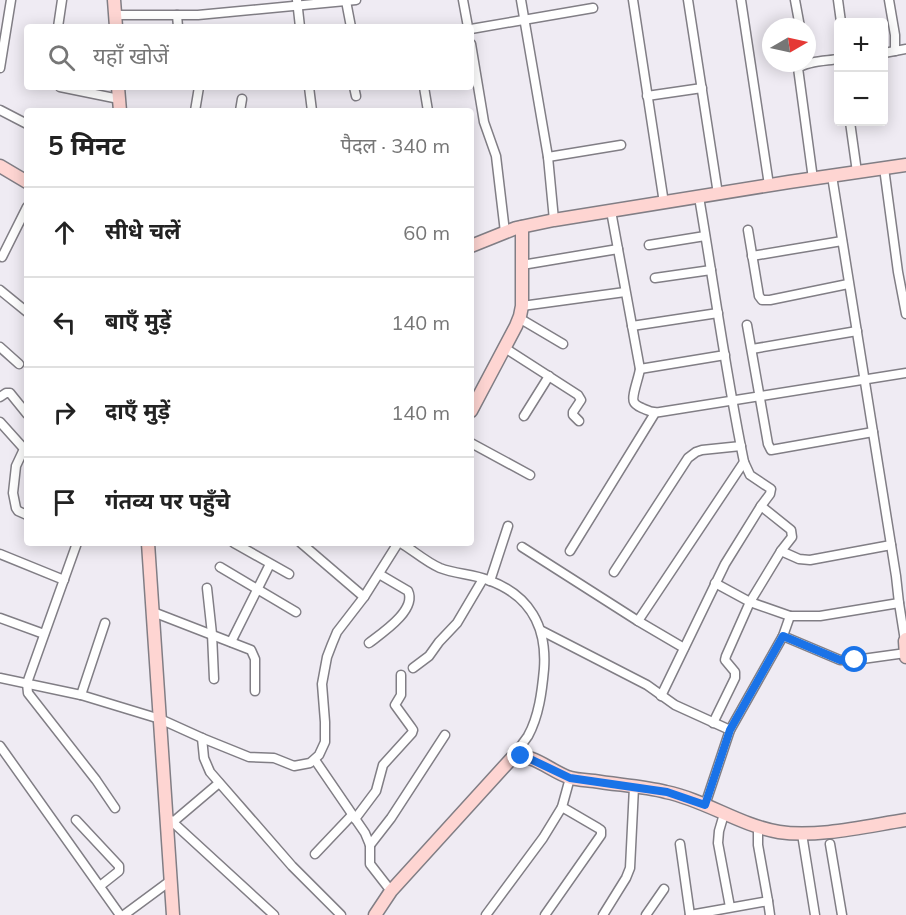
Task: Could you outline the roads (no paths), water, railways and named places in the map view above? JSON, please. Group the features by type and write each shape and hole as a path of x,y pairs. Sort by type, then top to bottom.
{"street":[{"path":"0,68 11,0"},
{"path":"58,24 62,0"},
{"path":"114,0 116,21 198,15 297,3 356,0"},
{"path":"463,0 469,24"},
{"path":"522,0 548,157 554,220"},
{"path":"633,0 663,202"},
{"path":"688,0 718,194"},
{"path":"741,0 769,185"},
{"path":"795,0 798,18"},
{"path":"838,0 841,18"},
{"path":"889,0 895,35 895,51"},
{"path":"346,2 350,24"},
{"path":"297,3 300,24"},
{"path":"474,27 593,8"},
{"path":"177,15 178,24"},
{"path":"888,52 906,49"},
{"path":"816,62 834,60"},
{"path":"474,62 484,122 496,156 506,232"},
{"path":"797,72 813,178"},
{"path":"647,96 702,88"},
{"path":"75,90 119,99"},
{"path":"196,108 198,90"},
{"path":"309,90 312,108"},
{"path":"424,90 428,108"},
{"path":"240,108 242,99"},
{"path":"0,110 24,122"},
{"path":"851,126 857,172"},
{"path":"548,157 621,145"},
{"path":"474,245 522,227 554,220 906,165"},
{"path":"884,168 906,314"},
{"path":"1,169 24,180"},
{"path":"783,636 840,660 855,660 906,648 832,176"},
{"path":"661,696 725,564 771,489 750,475 744,462 731,400 699,197"},
{"path":"611,211 639,369 634,403 655,413 906,373"},
{"path":"2,257 24,213"},
{"path":"474,405 505,348 521,312 522,227"},
{"path":"748,230 759,296 762,300 848,284"},
{"path":"649,245 705,236"},
{"path":"752,256 842,241"},
{"path":"522,265 618,249"},
{"path":"655,278 711,270"},
{"path":"0,290 24,310"},
{"path":"521,312 626,292"},
{"path":"521,312 563,345"},
{"path":"632,326 718,312"},
{"path":"747,325 768,444 771,450 873,432"},
{"path":"752,349 856,331"},
{"path":"0,347 19,364"},
{"path":"505,348 578,395 579,403 573,415 579,421"},
{"path":"639,369 725,355"},
{"path":"524,416 549,376"},
{"path":"0,397 10,393 24,410"},
{"path":"570,551 655,413"},
{"path":"0,422 24,449"},
{"path":"474,445 530,474"},
{"path":"614,572 688,458 702,450 741,446"},
{"path":"24,452 16,466 13,493 16,508 24,514"},
{"path":"638,621 744,462"},
{"path":"713,723 735,678 735,672 725,660 726,656 750,602 792,537 792,530 761,506"},
{"path":"413,668 429,656 454,627 487,580 508,526"},
{"path":"781,551 799,559 810,560 891,544"},
{"path":"76,546 27,684 28,693 115,808"},
{"path":"148,546 169,819 173,915"},
{"path":"239,546 289,574"},
{"path":"304,546 364,597"},
{"path":"0,678 81,695 160,719 242,754 274,758 294,766 309,763 315,760 325,742 322,684 327,657 337,632 398,546"},
{"path":"377,914 391,891 512,758 528,736 539,705 544,663 542,631 524,603 509,591 487,580 439,568 405,546"},
{"path":"522,547 684,648"},
{"path":"0,554 64,580"},
{"path":"231,642 270,564"},
{"path":"220,567 296,612"},
{"path":"369,643 400,618 410,599 408,591 379,574"},
{"path":"896,576 906,574"},
{"path":"715,583 750,602 790,616 820,616 899,603"},
{"path":"207,588 214,679"},
{"path":"153,612 251,650 255,659 255,691"},
{"path":"705,805 730,730 783,636 790,616"},
{"path":"0,618 44,634"},
{"path":"81,695 105,622"},
{"path":"542,631 642,682 675,705 730,730"},
{"path":"315,854 354,817 376,791 383,765 412,733 413,730 395,705 401,695 401,675"},
{"path":"370,845 391,818 445,735"},
{"path":"202,738 204,758 210,772 292,866 341,915"},
{"path":"0,746 122,915 170,881"},
{"path":"512,758 526,757 570,778 667,792 778,832 802,834 906,820"},
{"path":"315,760 365,833 370,845 370,864 391,891"},
{"path":"486,915 543,838 562,807 570,778"},
{"path":"169,819 219,783"},
{"path":"603,915 630,868 634,787"},
{"path":"545,915 601,834 601,830 562,807"},
{"path":"724,814 718,843 730,907"},
{"path":"169,819 274,915"},
{"path":"76,820 119,866 119,871 100,886"},
{"path":"758,826 758,845 770,915"},
{"path":"802,834 815,915"},
{"path":"680,844 690,915 768,901"},
{"path":"830,844 842,915"},
{"path":"646,915 664,888"}]}
